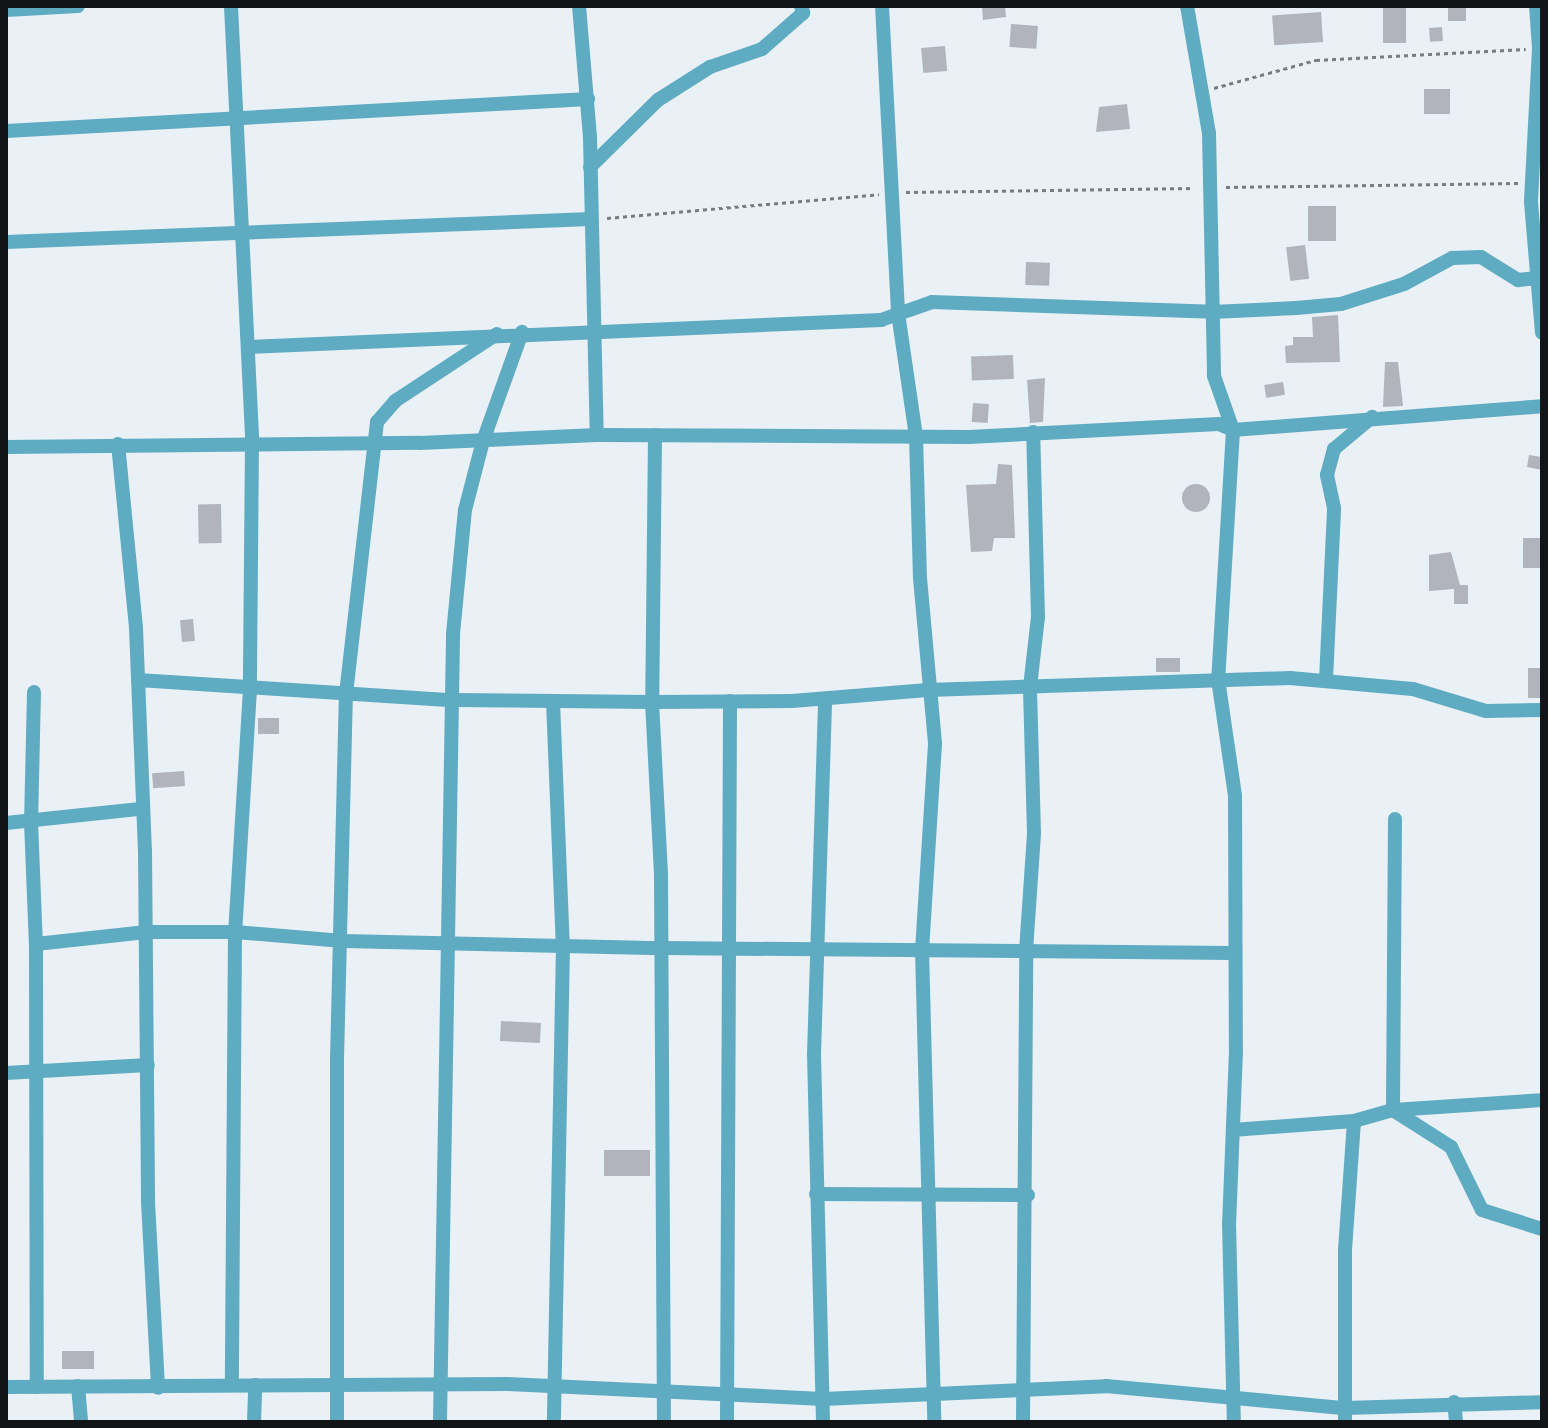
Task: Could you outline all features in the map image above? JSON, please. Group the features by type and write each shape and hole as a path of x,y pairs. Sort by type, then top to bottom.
{"street":[{"path":"6,10 78,6"},
{"path":"231,6 252,442 250,689 235,932 232,1385"},
{"path":"579,6 588,99 597,435"},
{"path":"590,167 658,100 710,67 762,49 803,13 801,6"},
{"path":"882,6 895,192 898,313 916,436 928,690 935,765 922,950 927,1197 936,1397 934,1422"},
{"path":"1187,6 1204,90 1214,376 1233,430 1218,679 1235,796 1234,1422"},
{"path":"1536,6 1539,48 1534,183 1542,333"},
{"path":"6,131 588,99"},
{"path":"6,242 591,219"},
{"path":"248,347 498,333 593,333 881,320 898,313 959,301 1212,312 1341,304 1404,284 1452,258 1481,257 1518,280 1539,288"},
{"path":"440,1422 442,1102 452,943 451,700 461,543 483,441 522,332"},
{"path":"337,1422 337,1059 343,941 346,694 377,422 395,401 498,333"},
{"path":"6,447 483,441 597,435 916,436 1219,424 1233,430 1373,416 1542,406"},
{"path":"1326,680 1334,508 1327,475 1334,449 1373,416"},
{"path":"1023,1422 1028,1195 1026,951 1034,833 1030,687 1038,617 1033,432"},
{"path":"655,435 652,702 662,948 664,1422"},
{"path":"118,444 138,680 158,1388"},
{"path":"138,680 191,680 250,689 451,700 652,702 825,699 928,690 1127,688 1218,679 1326,680 1413,689 1486,711 1542,710"},
{"path":"34,692 31,822 36,944 37,1387"},
{"path":"823,1422 816,1194 817,949 825,699"},
{"path":"553,701 563,946 554,1422"},
{"path":"727,1422 730,701"},
{"path":"6,823 140,809"},
{"path":"1393,1110 1395,819"},
{"path":"36,944 146,932 235,932 343,941 563,946 1234,953"},
{"path":"6,1073 148,1065"},
{"path":"1233,1130 1354,1121 1393,1110 1542,1100"},
{"path":"1393,1110 1451,1147 1482,1210 1542,1229"},
{"path":"1345,1415 1345,1250 1354,1121"},
{"path":"816,1194 927,1197 1028,1195"},
{"path":"6,1387 438,1384 665,1392 729,1398 823,1399 1155,1387 1233,1401 1345,1415 1454,1402 1542,1402"},
{"path":"254,1422 255,1385"},
{"path":"78,1386 81,1422"},
{"path":"1454,1402 1456,1422"}],"path":[{"path":"1204,90 1316,60 1539,48"},
{"path":"591,219 895,192 1534,183"}],"building":[{"path":"982,6 1005,6 1006,17 983,20"},
{"path":"1383,6 1406,6 1406,43 1383,43"},
{"path":"1448,6 1466,6 1466,21 1448,21"},
{"path":"1321,12 1323,42 1274,45 1272,15"},
{"path":"1011,24 1038,26 1036,49 1009,47"},
{"path":"1442,27 1443,41 1430,42 1429,28"},
{"path":"945,46 947,71 923,73 921,48"},
{"path":"1424,89 1450,89 1450,114 1424,114"},
{"path":"1127,104 1130,129 1096,132 1099,107"},
{"path":"1308,206 1336,206 1336,241 1308,241"},
{"path":"1305,245 1309,279 1290,281 1286,247"},
{"path":"1026,262 1050,263 1049,286 1025,285"},
{"path":"1338,315 1340,362 1286,363 1285,346 1293,345 1293,337 1313,337 1312,317"},
{"path":"1013,355 1014,379 972,380 971,356"},
{"path":"1385,362 1398,362 1403,406 1383,407"},
{"path":"1045,378 1043,422 1030,423 1027,380"},
{"path":"1283,382 1285,395 1266,398 1264,385"},
{"path":"973,403 989,404 988,423 972,422"},
{"path":"1529,455 1542,457 1542,470 1527,467"},
{"path":"998,464 1012,465 1015,538 994,538 992,551 971,552 966,485 996,484"},
{"path":"1196,484 1206,488 1210,498 1206,508 1196,512 1186,508 1182,498 1186,488"},
{"path":"198,504 221,504 222,543 199,543"},
{"path":"1523,538 1542,538 1542,568 1523,568"},
{"path":"1451,552 1460,585 1468,585 1468,604 1454,604 1454,589 1429,591 1429,555"},
{"path":"193,619 195,641 182,642 180,620"},
{"path":"1156,658 1180,658 1180,672 1156,672"},
{"path":"1528,668 1542,668 1542,698 1528,698"},
{"path":"258,718 279,718 279,734 258,734"},
{"path":"184,771 185,786 153,788 152,773"},
{"path":"501,1021 541,1023 540,1043 500,1041"},
{"path":"604,1150 650,1150 650,1176 604,1176"},
{"path":"62,1351 94,1351 94,1369 62,1369"}]}
